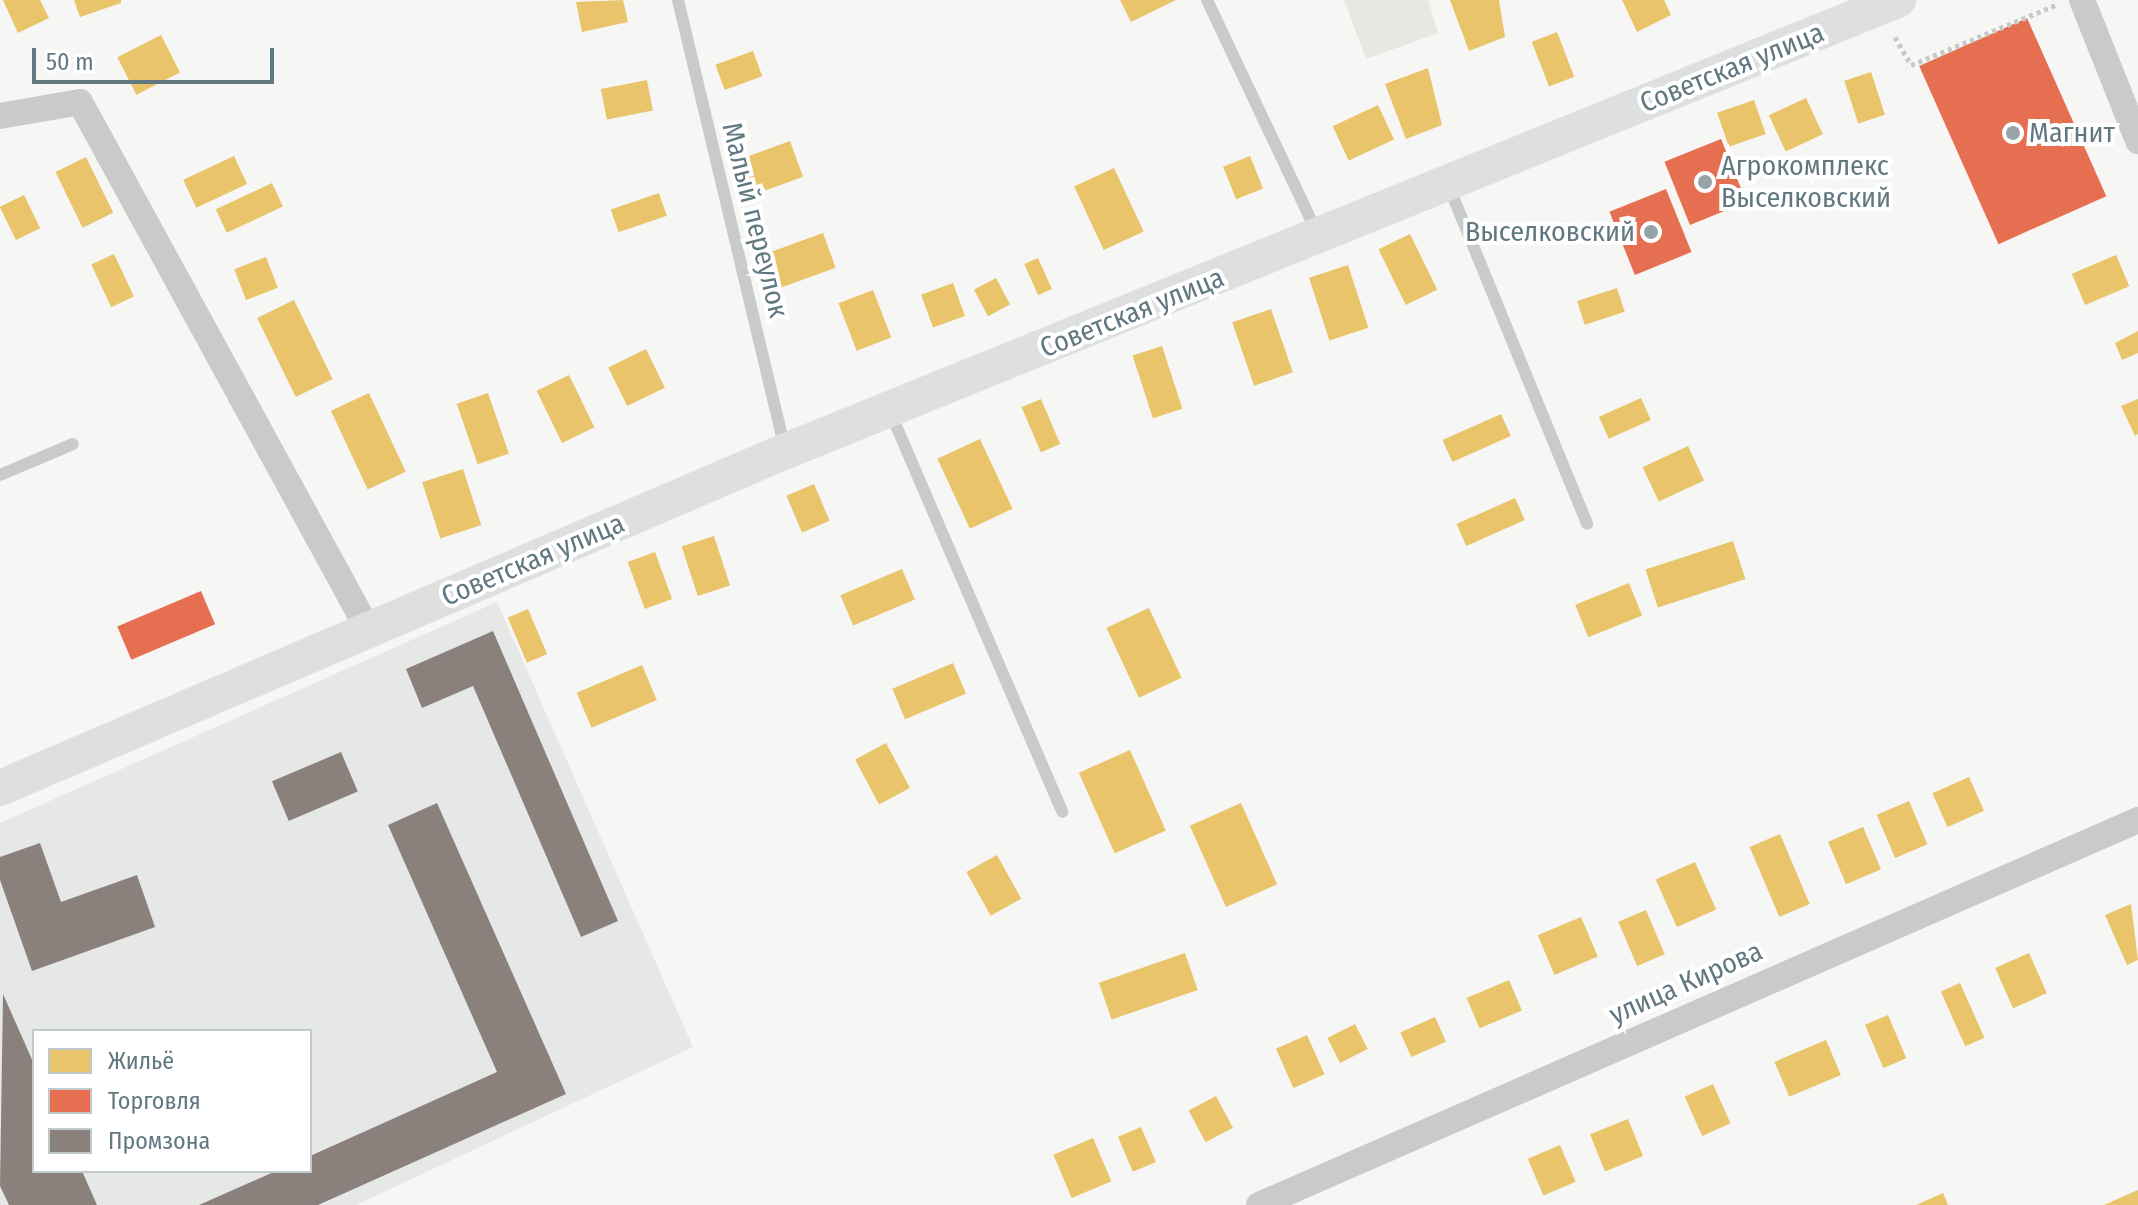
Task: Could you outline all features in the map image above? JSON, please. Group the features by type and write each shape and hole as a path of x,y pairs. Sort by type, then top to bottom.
{"street":[{"name":"Советская улица","path":"0,788 786,451 1319,238 1898,0"},
{"path":"2082,0 2138,141"},
{"path":"0,116 80,102 369,631"},
{"name":"улица Кирова","path":"1275,1202 2138,820"}],"lane":[{"name":"Малый переулок","path":"678,0 786,451"},
{"path":"1207,0 1319,238"},
{"path":"1447,184 1587,524"},
{"path":"890,411 1062,812"},
{"path":"0,475 73,444"}],"path":[{"path":"1894,36 1911,65 2068,0"}],"shaded area":[{"path":"1344,0 1428,0 1438,33 1366,59"},
{"path":"497,602 693,1047 356,1205 0,1205 0,823"}],"building: Жильё":[{"path":"3,0 40,0 49,18 18,33"},
{"path":"74,0 121,0 121,3 80,17"},
{"path":"623,0 628,22 582,32 576,2"},
{"path":"1120,0 1176,0 1131,22"},
{"path":"1450,0 1499,0 1505,37 1469,51"},
{"path":"1622,0 1664,0 1671,15 1637,32"},
{"path":"1557,32 1574,77 1549,86 1532,42"},
{"path":"161,35 180,72 136,95 117,57"},
{"path":"753,51 762,76 725,90 715,65"},
{"path":"1428,68 1442,125 1406,139 1385,84"},
{"path":"1871,72 1885,115 1858,123 1844,81"},
{"path":"647,80 653,110 607,119 601,89"},
{"path":"1806,98 1823,134 1786,152 1769,115"},
{"path":"1754,100 1766,134 1729,147 1717,113"},
{"path":"1378,105 1394,139 1349,161 1333,126"},
{"path":"790,141 803,177 744,198 731,163"},
{"path":"234,156 247,184 196,208 183,180"},
{"path":"1250,156 1263,188 1236,199 1223,167"},
{"path":"86,157 113,213 83,228 55,172"},
{"path":"1114,168 1144,231 1104,250 1074,187"},
{"path":"272,183 283,207 227,233 216,209"},
{"path":"659,193 667,216 619,232 611,210"},
{"path":"24,195 40,228 16,240 0,207"},
{"path":"823,233 836,268 776,289 764,255"},
{"path":"1410,234 1437,290 1406,305 1379,249"},
{"path":"114,254 134,297 111,307 91,265"},
{"path":"2116,255 2129,286 2085,305 2072,274"},
{"path":"266,257 278,288 246,300 234,269"},
{"path":"1038,258 1052,289 1038,295 1024,264"},
{"path":"1348,265 1368,328 1329,340 1309,278"},
{"path":"996,278 1010,304 988,316 974,290"},
{"path":"953,283 965,316 933,328 921,295"},
{"path":"1617,288 1625,312 1585,325 1577,301"},
{"path":"873,290 891,338 857,351 838,303"},
{"path":"294,300 333,379 296,397 257,318"},
{"path":"1271,309 1293,372 1254,386 1232,322"},
{"path":"2138,331 2138,353 2122,360 2115,343"},
{"path":"1162,346 1182,409 1153,418 1133,356"},
{"path":"646,349 665,388 627,406 608,367"},
{"path":"569,375 594,427 562,443 537,391"},
{"path":"369,393 406,472 368,490 331,411"},
{"path":"488,393 509,454 478,464 457,404"},
{"path":"1641,398 1651,420 1609,439 1599,417"},
{"path":"1041,399 1060,444 1041,452 1022,407"},
{"path":"2138,399 2138,434 2135,436 2121,406"},
{"path":"1501,414 1511,436 1452,462 1443,440"},
{"path":"980,439 1013,509 970,529 937,459"},
{"path":"1688,446 1704,480 1659,502 1643,467"},
{"path":"463,469 481,525 440,538 422,482"},
{"path":"814,484 830,521 802,533 786,496"},
{"path":"1515,498 1525,520 1466,546 1457,524"},
{"path":"714,536 730,585 698,596 682,547"},
{"path":"1733,541 1745,579 1658,607 1646,569"},
{"path":"655,552 672,599 645,609 628,562"},
{"path":"902,569 915,599 853,626 840,595"},
{"path":"1629,583 1642,615 1588,637 1575,605"},
{"path":"1149,608 1182,678 1139,698 1106,628"},
{"path":"528,609 547,654 527,663 508,618"},
{"path":"953,663 966,693 905,719 892,689"},
{"path":"642,665 657,700 591,728 577,693"},
{"path":"886,743 910,788 879,804 855,759"},
{"path":"1130,750 1166,830 1115,853 1079,773"},
{"path":"1969,777 1984,811 1948,827 1932,793"},
{"path":"1909,801 1927,844 1895,858 1877,815"},
{"path":"1241,803 1277,884 1226,907 1190,826"},
{"path":"1863,827 1881,869 1846,884 1828,842"},
{"path":"1780,834 1810,904 1779,917 1750,847"},
{"path":"997,855 1021,899 991,916 966,872"},
{"path":"1695,862 1716,910 1677,927 1656,879"},
{"path":"2131,904 2138,960 2127,965 2105,915"},
{"path":"1646,910 1665,954 1637,966 1618,922"},
{"path":"1581,917 1598,957 1555,975 1538,935"},
{"path":"1185,953 1198,990 1112,1020 1099,983"},
{"path":"2029,953 2047,993 2013,1008 1995,968"},
{"path":"1509,980 1522,1010 1480,1028 1467,998"},
{"path":"1960,983 1984,1038 1965,1046 1941,992"},
{"path":"1888,1015 1906,1058 1883,1068 1865,1025"},
{"path":"1435,1017 1446,1042 1411,1057 1400,1032"},
{"path":"1355,1024 1368,1049 1340,1063 1327,1038"},
{"path":"1307,1035 1324,1074 1293,1088 1276,1049"},
{"path":"1826,1040 1841,1075 1789,1097 1774,1062"},
{"path":"1713,1084 1730,1123 1702,1136 1685,1097"},
{"path":"1216,1096 1233,1128 1206,1142 1189,1111"},
{"path":"1628,1119 1643,1156 1605,1171 1590,1134"},
{"path":"1141,1127 1156,1162 1133,1172 1118,1137"},
{"path":"1093,1138 1111,1181 1072,1198 1053,1155"},
{"path":"1560,1145 1576,1182 1543,1195 1528,1159"},
{"path":"2138,1190 2138,1205 2104,1205"},
{"path":"1943,1193 1948,1205 1916,1205"}],"building: Торговля":[{"name":"Магнит","path":"2027,18 2106,196 1999,244 1919,66"},
{"name":"Агрокомплекс Выселковский","path":"1721,139 1746,202 1690,225 1664,162"},
{"name":"Выселковский","path":"1666,189 1691,252 1635,275 1609,212"},
{"path":"201,591 215,624 131,660 117,627"}],"building: Промзона":[{"path":"493,631 618,921 581,937 473,686 422,708 406,669"},
{"path":"341,752 358,792 289,821 272,781"},
{"path":"437,803 566,1094 318,1205 199,1205 271,1173 312,1173 312,1155 497,1072 388,825"},
{"path":"40,843 61,902 137,875 155,927 32,971 0,880 0,857"},
{"path":"3,994 32,1059 32,1173 83,1173 97,1205 9,1205 0,1186"}],"place":[{"name":"Магнит","path":"2013,133"},
{"name":"Агрокомплекс Выселковский","path":"1705,182"},
{"name":"Выселковский","path":"1651,232"}]}
